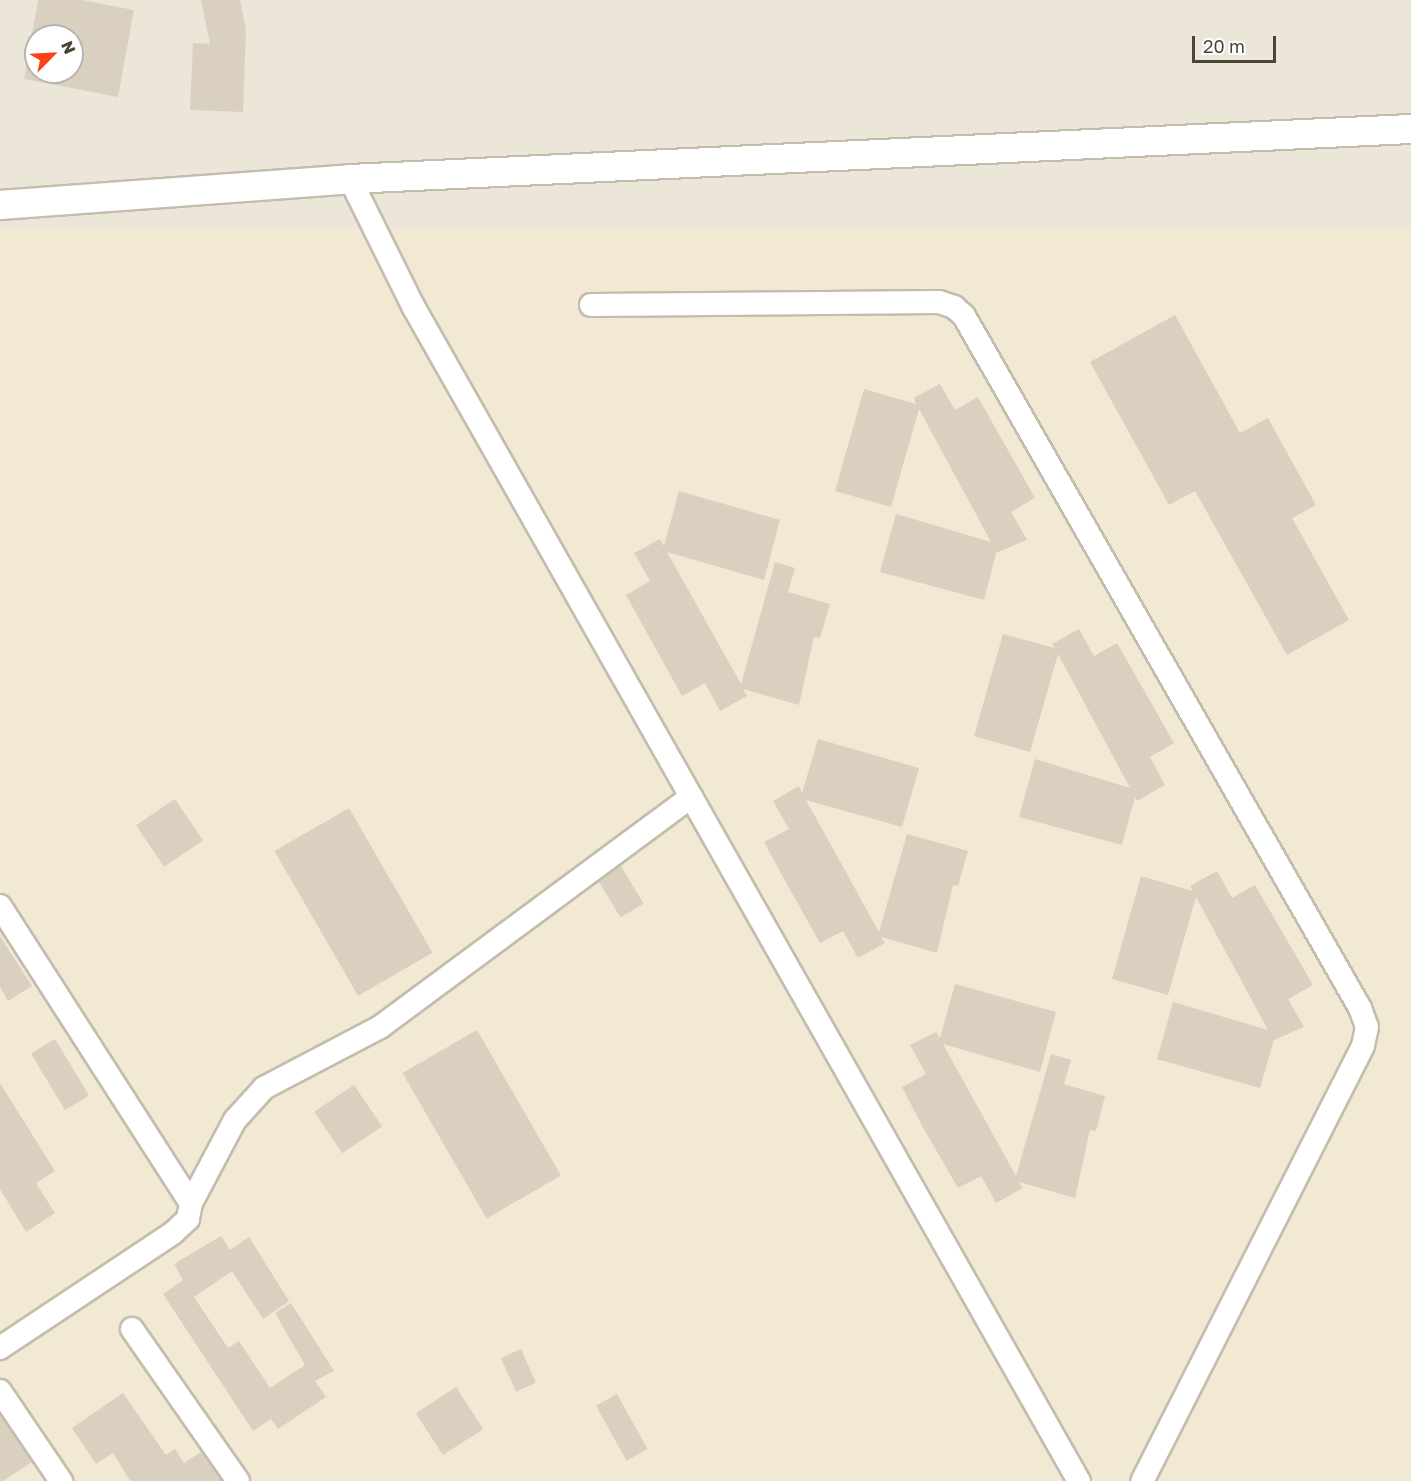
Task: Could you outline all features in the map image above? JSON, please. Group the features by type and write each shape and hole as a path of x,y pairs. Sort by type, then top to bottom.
{"street":[{"path":"0,205 350,179 1411,129"},
{"path":"350,179 413,306 1079,1481"},
{"path":"591,305 939,302 959,311 1360,1008 1367,1027 1363,1046 1142,1481"},
{"path":"0,1348 172,1233 188,1219 191,1203 236,1120 264,1088 380,1027 692,797"},
{"path":"0,906 191,1203"},
{"path":"132,1329 238,1481"},
{"path":"0,1391 61,1481"}],"shaded area":[{"path":"0,0 1411,0 1411,1481 0,1481"},
{"path":"0,228 1411,228 1411,1481 0,1481"}],"building":[{"path":"38,0 82,0 134,10 118,97 50,84 84,84 84,24 34,24"},
{"path":"201,0 240,0 246,29 243,112 190,110 193,43 210,44"},
{"path":"1175,315 1240,433 1268,418 1316,505 1292,518 1349,620 1287,655 1195,491 1169,505 1090,362"},
{"path":"940,384 955,410 978,397 1035,498 1011,512 1027,540 996,553 984,600 880,572 896,514 991,542 919,409 891,507 835,491 864,389 916,404 914,398"},
{"path":"679,491 780,520 764,580 667,552 741,684 775,562 795,568 788,592 830,604 820,638 814,637 799,705 743,689 747,696 720,711 705,683 682,696 626,595 650,581 634,553 660,539 664,546"},
{"path":"1079,629 1094,656 1117,643 1174,743 1150,757 1165,785 1137,801 1135,797 1122,845 1019,817 1035,759 1130,788 1058,654 1030,752 974,736 1003,634 1055,648 1052,644"},
{"path":"818,739 919,768 902,827 806,800 879,932 907,834 968,851 958,886 953,885 937,953 881,937 885,943 858,958 843,931 820,943 784,879 764,842 789,829 773,801 799,786 802,793"},
{"path":"175,799 203,840 164,867 136,825"},
{"path":"349,808 433,953 358,996 275,851"},
{"path":"621,866 644,904 621,918 598,880"},
{"path":"1217,871 1232,898 1255,885 1313,985 1288,999 1304,1027 1274,1040 1260,1088 1157,1059 1173,1002 1268,1030 1196,897 1168,995 1112,979 1141,876 1193,891 1190,886"},
{"path":"0,936 32,986 8,1001 0,987"},
{"path":"955,984 1056,1012 1040,1072 943,1044 1016,1176 1051,1054 1071,1060 1064,1084 1105,1096 1096,1131 1090,1130 1075,1198 1019,1182 1023,1188 996,1203 981,1176 958,1188 921,1124 902,1087 926,1074 910,1045 936,1032 940,1038"},
{"path":"477,1030 561,1175 487,1218 403,1073"},
{"path":"55,1039 89,1096 65,1110 31,1053"},
{"path":"0,1083 55,1171 36,1183 55,1213 26,1232 0,1189"},
{"path":"354,1085 382,1126 342,1153 314,1112"},
{"path":"221,1236 230,1250 249,1237 289,1301 263,1319 232,1271 194,1297 228,1348 239,1341 270,1388 305,1365 275,1313 291,1303 334,1371 315,1381 326,1397 278,1429 271,1419 253,1431 163,1294 183,1280 174,1264"},
{"path":"521,1349 536,1383 516,1392 501,1358"},
{"path":"456,1387 483,1429 443,1455 416,1413"},
{"path":"123,1393 166,1455 175,1449 184,1463 201,1452 222,1481 130,1481 113,1453 96,1464 72,1428"},
{"path":"617,1394 648,1449 627,1461 596,1406"},
{"path":"0,1415 32,1462 3,1481 0,1481"}]}
